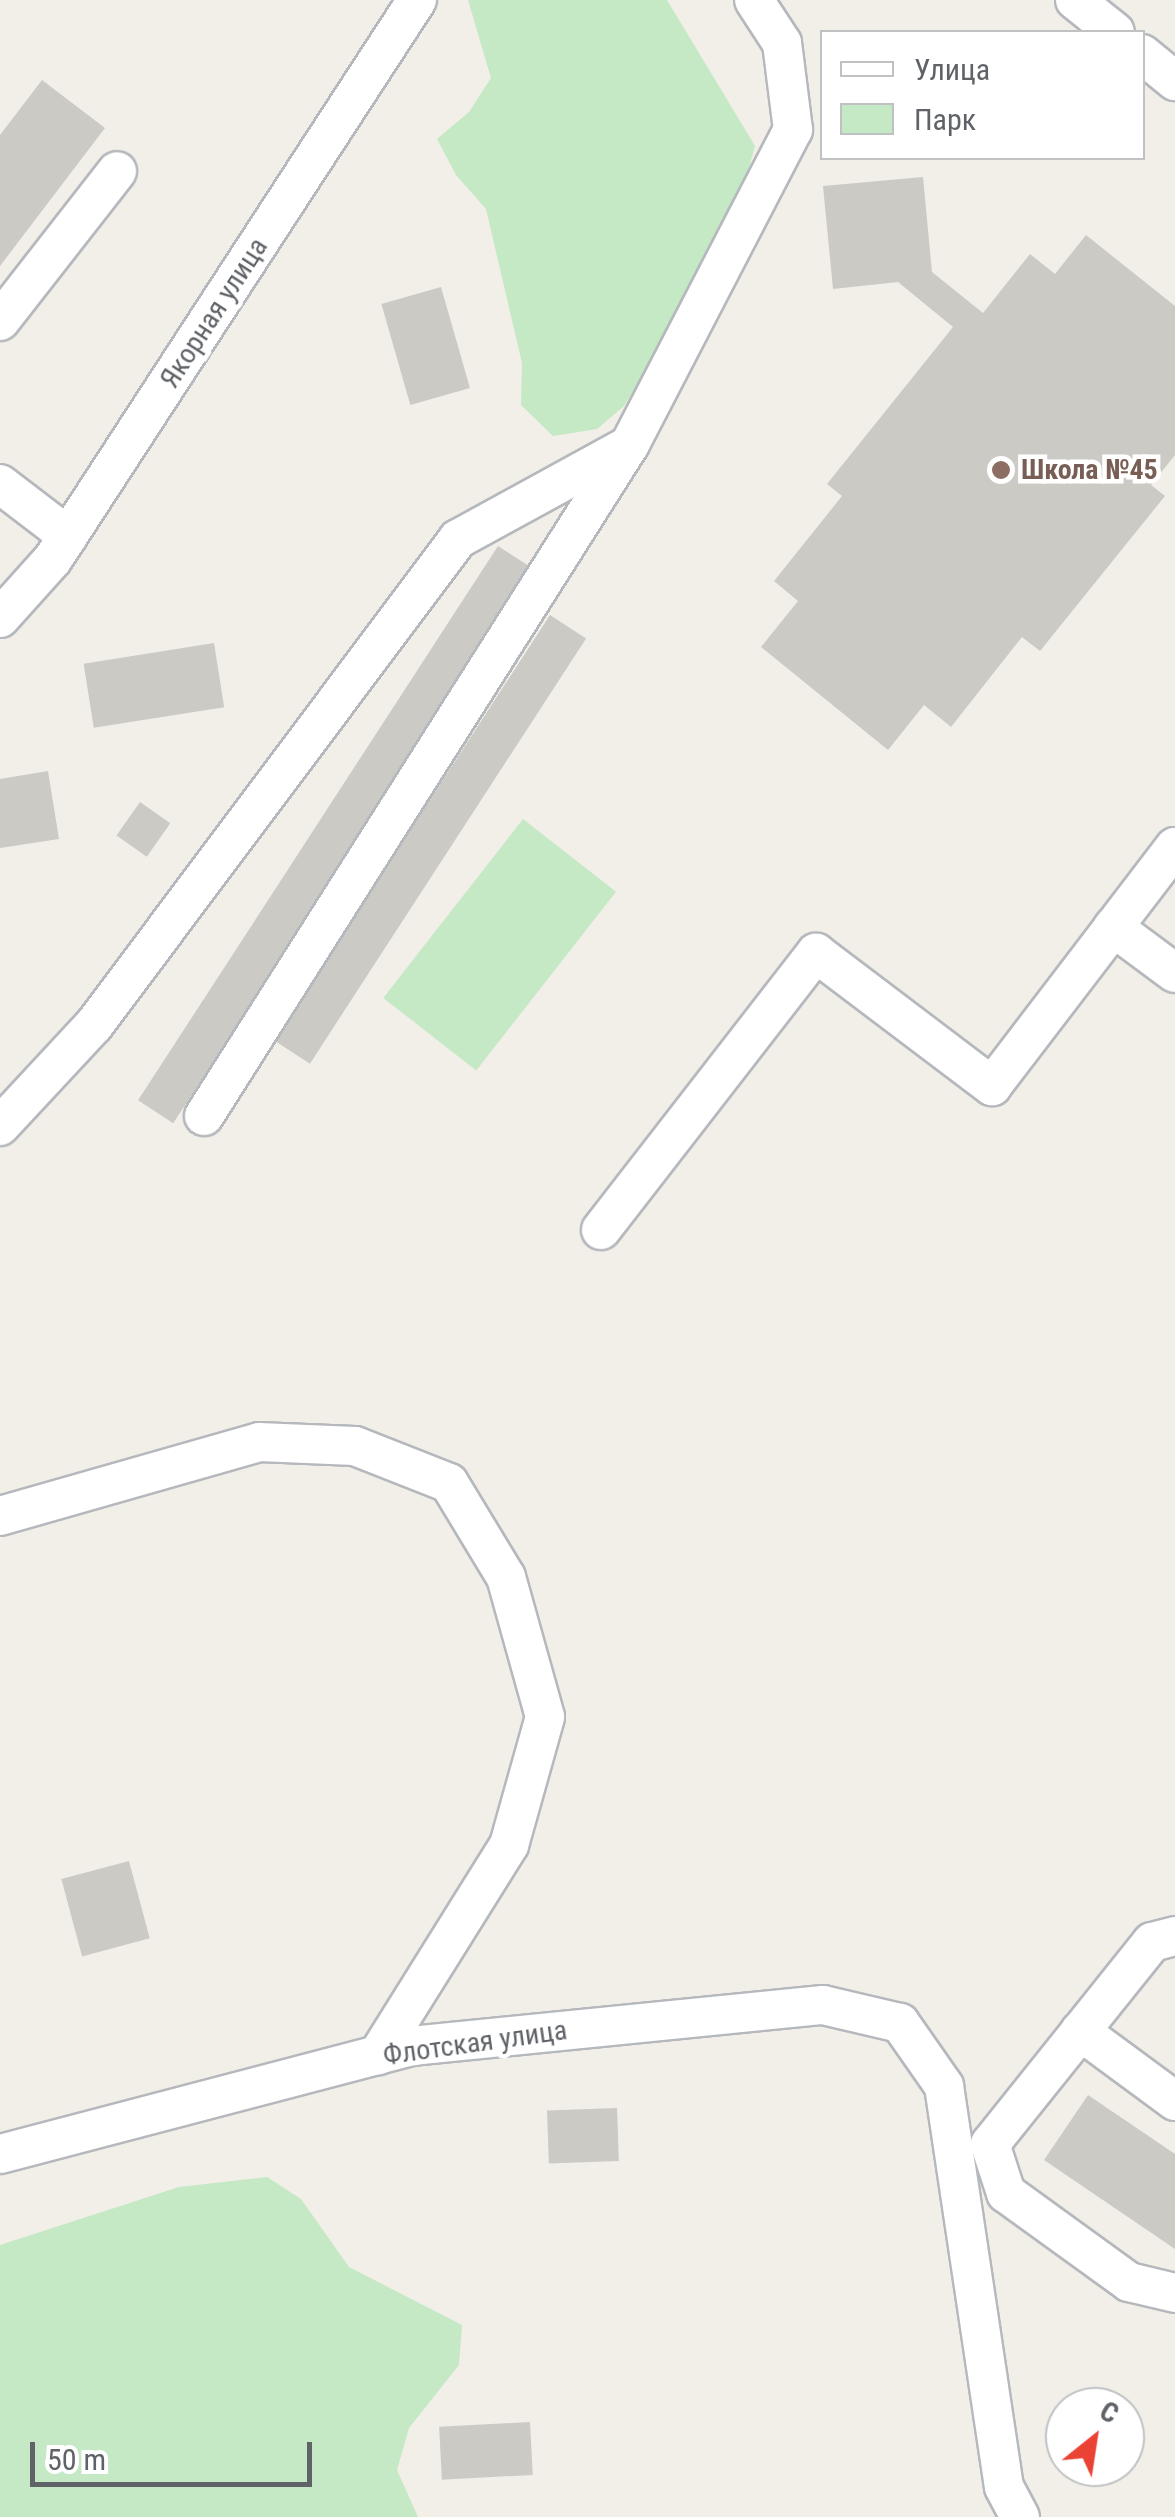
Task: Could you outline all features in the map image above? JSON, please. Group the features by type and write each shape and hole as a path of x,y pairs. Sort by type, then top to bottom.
{"street":[{"name":"Якорная улица","path":"0,618 68,536 418,0"},
{"path":"204,1116 630,444 793,130 782,43 754,0"},
{"path":"1076,0 1114,30"},
{"path":"1145,56 1175,81"},
{"path":"0,322 118,171"},
{"path":"0,1126 94,1025 458,539 630,444"},
{"path":"0,484 68,536"},
{"path":"602,1230 816,953 992,1086 1175,847"},
{"path":"1114,927 1175,973"},
{"path":"0,1516 259,1442 356,1446 449,1484 506,1577 545,1717 509,1845 378,2055"},
{"path":"1175,1936 1152,1942 990,2144 1006,2194 1129,2282 1175,2293"},
{"name":"Флотская улица","path":"0,2154 411,2046 823,2004 900,2023 944,2086 1004,2487 1020,2517"},
{"path":"1080,2031 1175,2101"}],"green space":[{"path":"468,0 667,0 755,146 731,233 624,406 597,429 553,436 521,405 522,363 486,209 456,175 437,139 469,112 491,78"},
{"path":"523,819 616,892 476,1071 383,998"},
{"path":"267,2177 301,2199 349,2267 462,2325 459,2365 409,2428 397,2470 418,2517 0,2517 0,2245 179,2187"}],"building":[{"path":"42,80 105,128 0,266 0,135"},
{"name":"Школа №45","path":"923,177 932,272 983,313 1030,254 1055,274 1086,235 1175,306 1175,455 1151,485 1165,496 1040,651 1022,637 951,727 924,705 888,750 761,647 798,601 774,581 842,496 827,484 953,327 898,282 833,289 823,186"},
{"path":"441,287 470,388 410,405 381,304"},
{"path":"498,546 533,569 173,1123 138,1100"},
{"path":"550,615 586,638 310,1064 274,1040"},
{"path":"214,643 224,707 94,728 84,664"},
{"path":"48,771 59,839 0,848 0,779"},
{"path":"140,802 170,823 147,857 116,836"},
{"path":"129,1861 150,1938 82,1956 61,1879"},
{"path":"1088,2095 1175,2154 1175,2249 1044,2160"},
{"path":"617,2108 619,2161 549,2163 547,2110"},
{"path":"530,2422 533,2475 442,2480 439,2427"}],"place":[{"name":"Школа №45","path":"1001,470"}]}
